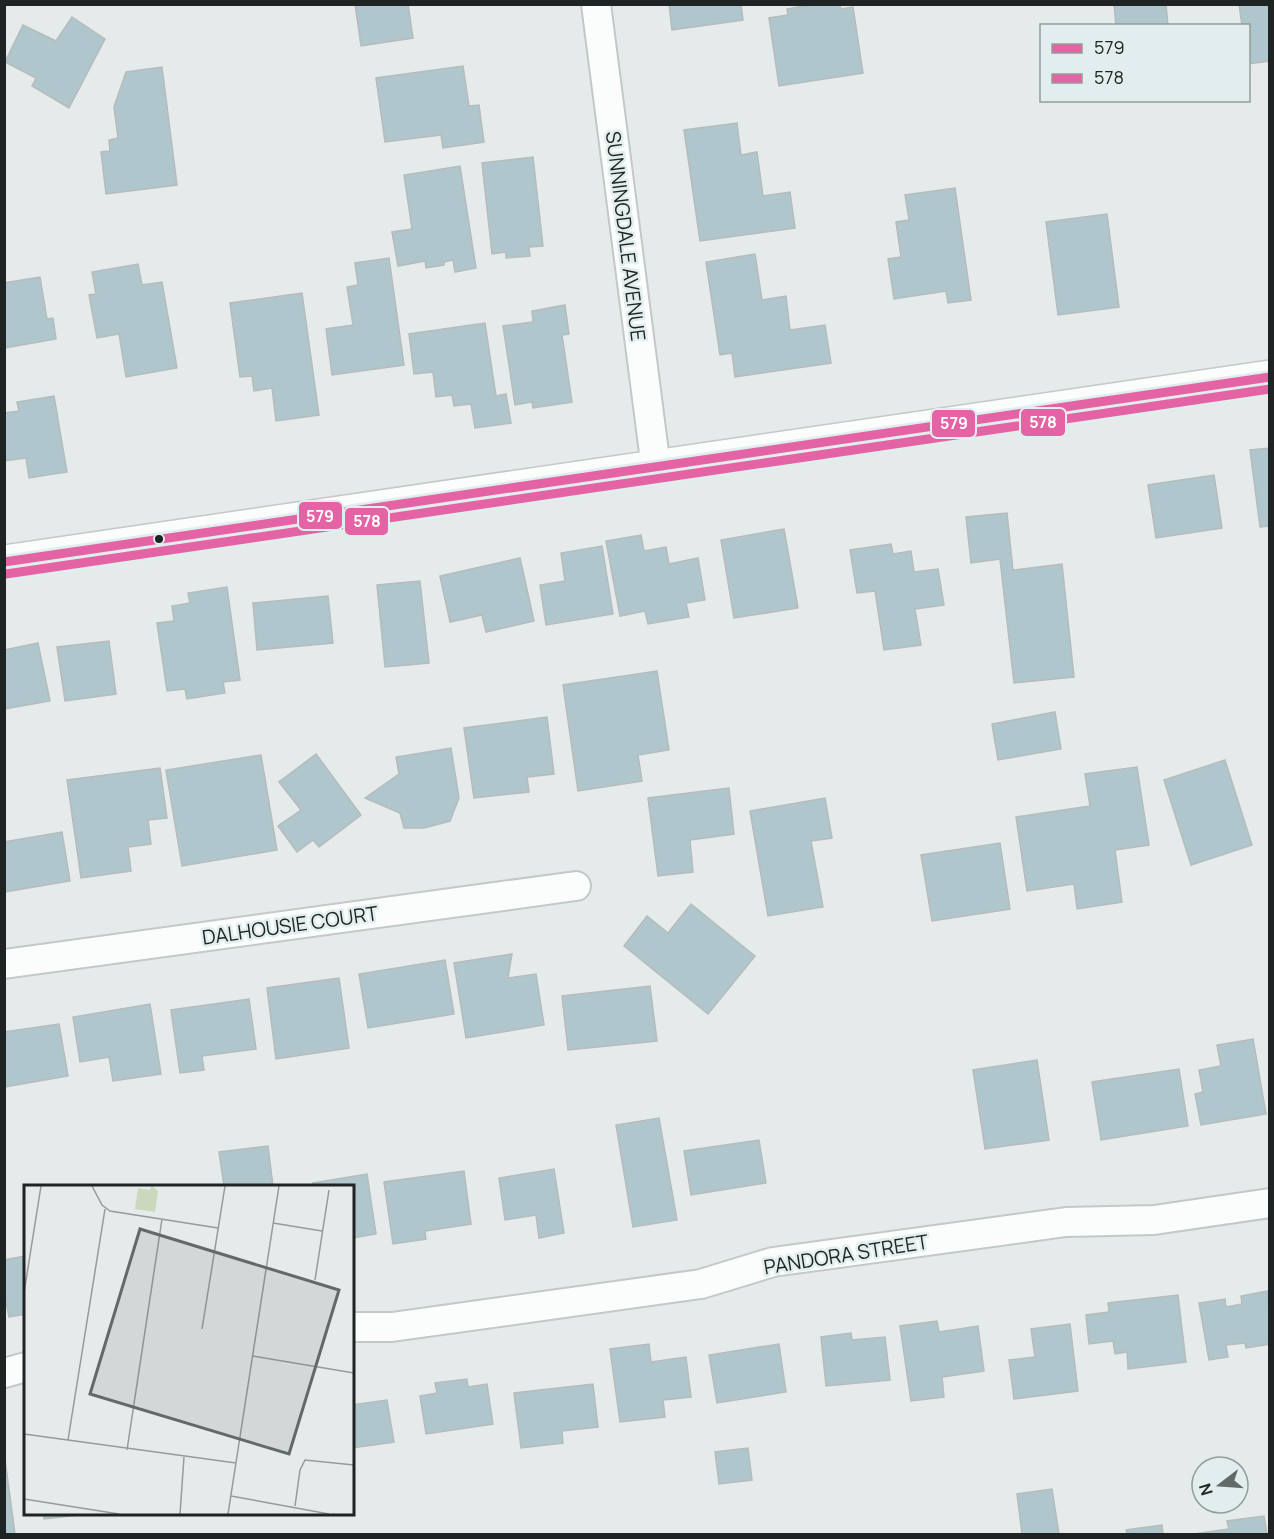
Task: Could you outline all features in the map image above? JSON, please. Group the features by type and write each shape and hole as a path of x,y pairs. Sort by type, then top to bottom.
{"main road":[{"path":"4,562 1269,377"}],"street":[{"name":"SUNNINGDALE AVENUE","path":"596,4 656,468"},
{"name":"DALHOUSIE COURT","path":"4,964 576,886"},
{"name":"PANDORA STREET","path":"354,1327 392,1328 701,1284 773,1262 1054,1223 1154,1220 1269,1203"},
{"path":"4,1373 24,1368"}],"building":[{"path":"355,4 408,4 413,38 361,46"},
{"path":"669,4 741,4 743,20 672,30"},
{"path":"814,4 840,4 841,9 853,7 863,73 779,86 769,18 788,15 787,9"},
{"path":"1114,4 1166,4 1168,24 1116,24"},
{"path":"1239,4 1270,4 1270,61 1250,64 1250,24 1242,24"},
{"path":"72,17 105,39 69,108 32,86 36,78 5,62 23,25 56,41"},
{"path":"463,66 469,106 479,105 484,142 443,148 441,135 385,142 376,78"},
{"path":"162,67 177,185 106,194 101,152 110,151 109,140 118,138 114,107 126,72"},
{"path":"737,123 741,155 757,152 763,196 790,192 795,228 700,241 684,130"},
{"path":"533,157 543,246 529,247 530,256 506,258 506,252 492,254 482,163"},
{"path":"460,166 476,268 455,272 453,260 444,262 444,265 426,268 425,261 398,266 392,232 412,229 404,175"},
{"path":"955,188 971,300 948,303 946,291 894,299 888,259 901,257 896,222 909,220 905,195"},
{"path":"1107,214 1119,307 1058,315 1046,222"},
{"path":"755,254 762,300 786,296 790,330 825,325 831,363 735,377 732,353 720,355 706,262"},
{"path":"389,258 404,365 332,375 326,329 353,325 347,287 358,285 355,263"},
{"path":"138,264 142,285 162,282 177,368 126,377 119,334 97,338 89,295 96,294 92,272"},
{"path":"40,277 47,319 53,318 56,339 4,348 4,283"},
{"path":"302,293 319,415 276,421 272,388 254,391 252,376 240,377 230,303"},
{"path":"565,305 569,334 562,335 572,402 533,408 532,402 515,405 503,326 533,322 532,311"},
{"path":"485,323 496,396 506,394 511,423 475,428 471,404 454,406 452,395 436,397 433,372 414,374 409,334"},
{"path":"54,396 67,472 29,478 26,458 4,461 4,413 19,411 17,402"},
{"path":"1270,448 1270,526 1260,527 1250,450"},
{"path":"1214,475 1222,528 1156,538 1148,485"},
{"path":"1007,513 1013,570 1062,564 1074,677 1014,683 1000,559 971,563 966,517"},
{"path":"784,529 798,608 734,618 721,540"},
{"path":"641,535 644,551 666,547 669,564 698,558 705,600 686,603 689,617 648,624 645,611 620,616 606,541"},
{"path":"891,544 893,554 911,551 914,572 938,569 944,605 915,609 921,645 884,650 875,591 857,593 850,550"},
{"path":"602,546 613,614 546,625 540,585 565,581 561,553"},
{"path":"520,558 534,621 486,632 482,615 450,622 440,576"},
{"path":"420,581 429,663 385,667 377,585"},
{"path":"227,587 240,680 223,682 225,693 187,699 185,689 167,691 157,623 174,621 172,606 190,603 188,593"},
{"path":"328,596 333,643 257,650 253,603"},
{"path":"109,641 116,694 65,701 57,647"},
{"path":"38,643 50,701 4,709 4,650"},
{"path":"657,671 669,750 638,755 642,781 578,791 563,685"},
{"path":"1055,712 1061,749 998,760 992,724"},
{"path":"547,717 554,774 527,777 529,792 474,798 464,728"},
{"path":"451,748 459,798 450,821 424,828 404,828 400,813 365,798 399,774 396,757"},
{"path":"316,754 361,815 319,847 313,840 297,852 278,826 301,810 279,782"},
{"path":"261,755 277,850 182,866 166,770"},
{"path":"1225,760 1252,845 1191,865 1164,780"},
{"path":"1137,767 1149,845 1115,850 1122,902 1077,909 1074,884 1027,891 1016,817 1090,806 1085,774"},
{"path":"160,768 167,818 148,820 151,844 128,847 131,871 81,878 67,780"},
{"path":"729,788 734,834 690,840 693,872 658,876 648,798"},
{"path":"825,798 832,838 811,841 823,907 768,916 750,811"},
{"path":"62,832 70,881 4,892 4,842"},
{"path":"1000,843 1010,909 932,921 921,855"},
{"path":"691,904 755,956 708,1014 624,946 647,916 668,933"},
{"path":"512,954 508,978 536,974 544,1025 466,1038 454,963"},
{"path":"445,960 454,1014 368,1028 359,974"},
{"path":"339,978 349,1048 276,1059 267,988"},
{"path":"650,986 657,1041 568,1050 562,996"},
{"path":"249,999 256,1049 202,1056 204,1070 180,1073 171,1010"},
{"path":"150,1004 161,1074 113,1081 109,1057 80,1062 73,1017"},
{"path":"59,1024 68,1076 4,1087 4,1032"},
{"path":"1253,1039 1266,1114 1201,1125 1195,1094 1203,1092 1199,1070 1221,1066 1217,1045"},
{"path":"1037,1060 1049,1140 985,1149 973,1070"},
{"path":"1179,1069 1188,1126 1101,1140 1092,1082"},
{"path":"659,1118 677,1220 633,1227 616,1125"},
{"path":"759,1140 766,1183 691,1195 684,1151"},
{"path":"268,1146 273,1185 224,1185 219,1152"},
{"path":"554,1169 564,1233 539,1238 536,1215 505,1220 499,1178"},
{"path":"464,1171 471,1224 425,1231 426,1239 393,1244 384,1182"},
{"path":"367,1174 376,1234 354,1238 354,1185 313,1185 313,1183"},
{"path":"24,1256 24,1314 9,1317 4,1292 4,1260"},
{"path":"1268,1291 1270,1344 1246,1348 1245,1343 1226,1345 1228,1357 1209,1360 1199,1303 1225,1299 1226,1307 1242,1304 1241,1296"},
{"path":"1178,1295 1186,1362 1128,1369 1127,1352 1115,1354 1113,1341 1089,1344 1086,1315 1109,1312 1108,1303"},
{"path":"937,1321 939,1332 978,1326 984,1371 942,1377 944,1397 911,1401 900,1326"},
{"path":"1070,1324 1078,1391 1014,1399 1009,1360 1035,1357 1031,1329"},
{"path":"851,1333 852,1340 885,1337 890,1380 826,1386 821,1337"},
{"path":"649,1344 651,1362 686,1357 691,1397 663,1400 665,1417 620,1422 610,1349"},
{"path":"779,1344 786,1392 717,1403 709,1355"},
{"path":"467,1379 468,1387 487,1384 493,1424 426,1434 420,1396 437,1393 435,1383"},
{"path":"593,1384 598,1427 562,1431 563,1443 521,1448 514,1393"},
{"path":"387,1400 394,1442 354,1448 354,1405"},
{"path":"748,1448 752,1480 719,1484 715,1452"},
{"path":"4,1452 15,1534 4,1534"},
{"path":"1052,1489 1059,1534 1022,1534 1017,1494"},
{"path":"43,1515 79,1515 44,1519"},
{"path":"1264,1516 1267,1534 1194,1534 1229,1529 1227,1521"},
{"path":"1162,1525 1163,1534 1127,1534 1126,1530"}],"transit line":[{"name":"579","path":"4,562 1270,377"},
{"name":"578","path":"6,574 1270,389"}]}
